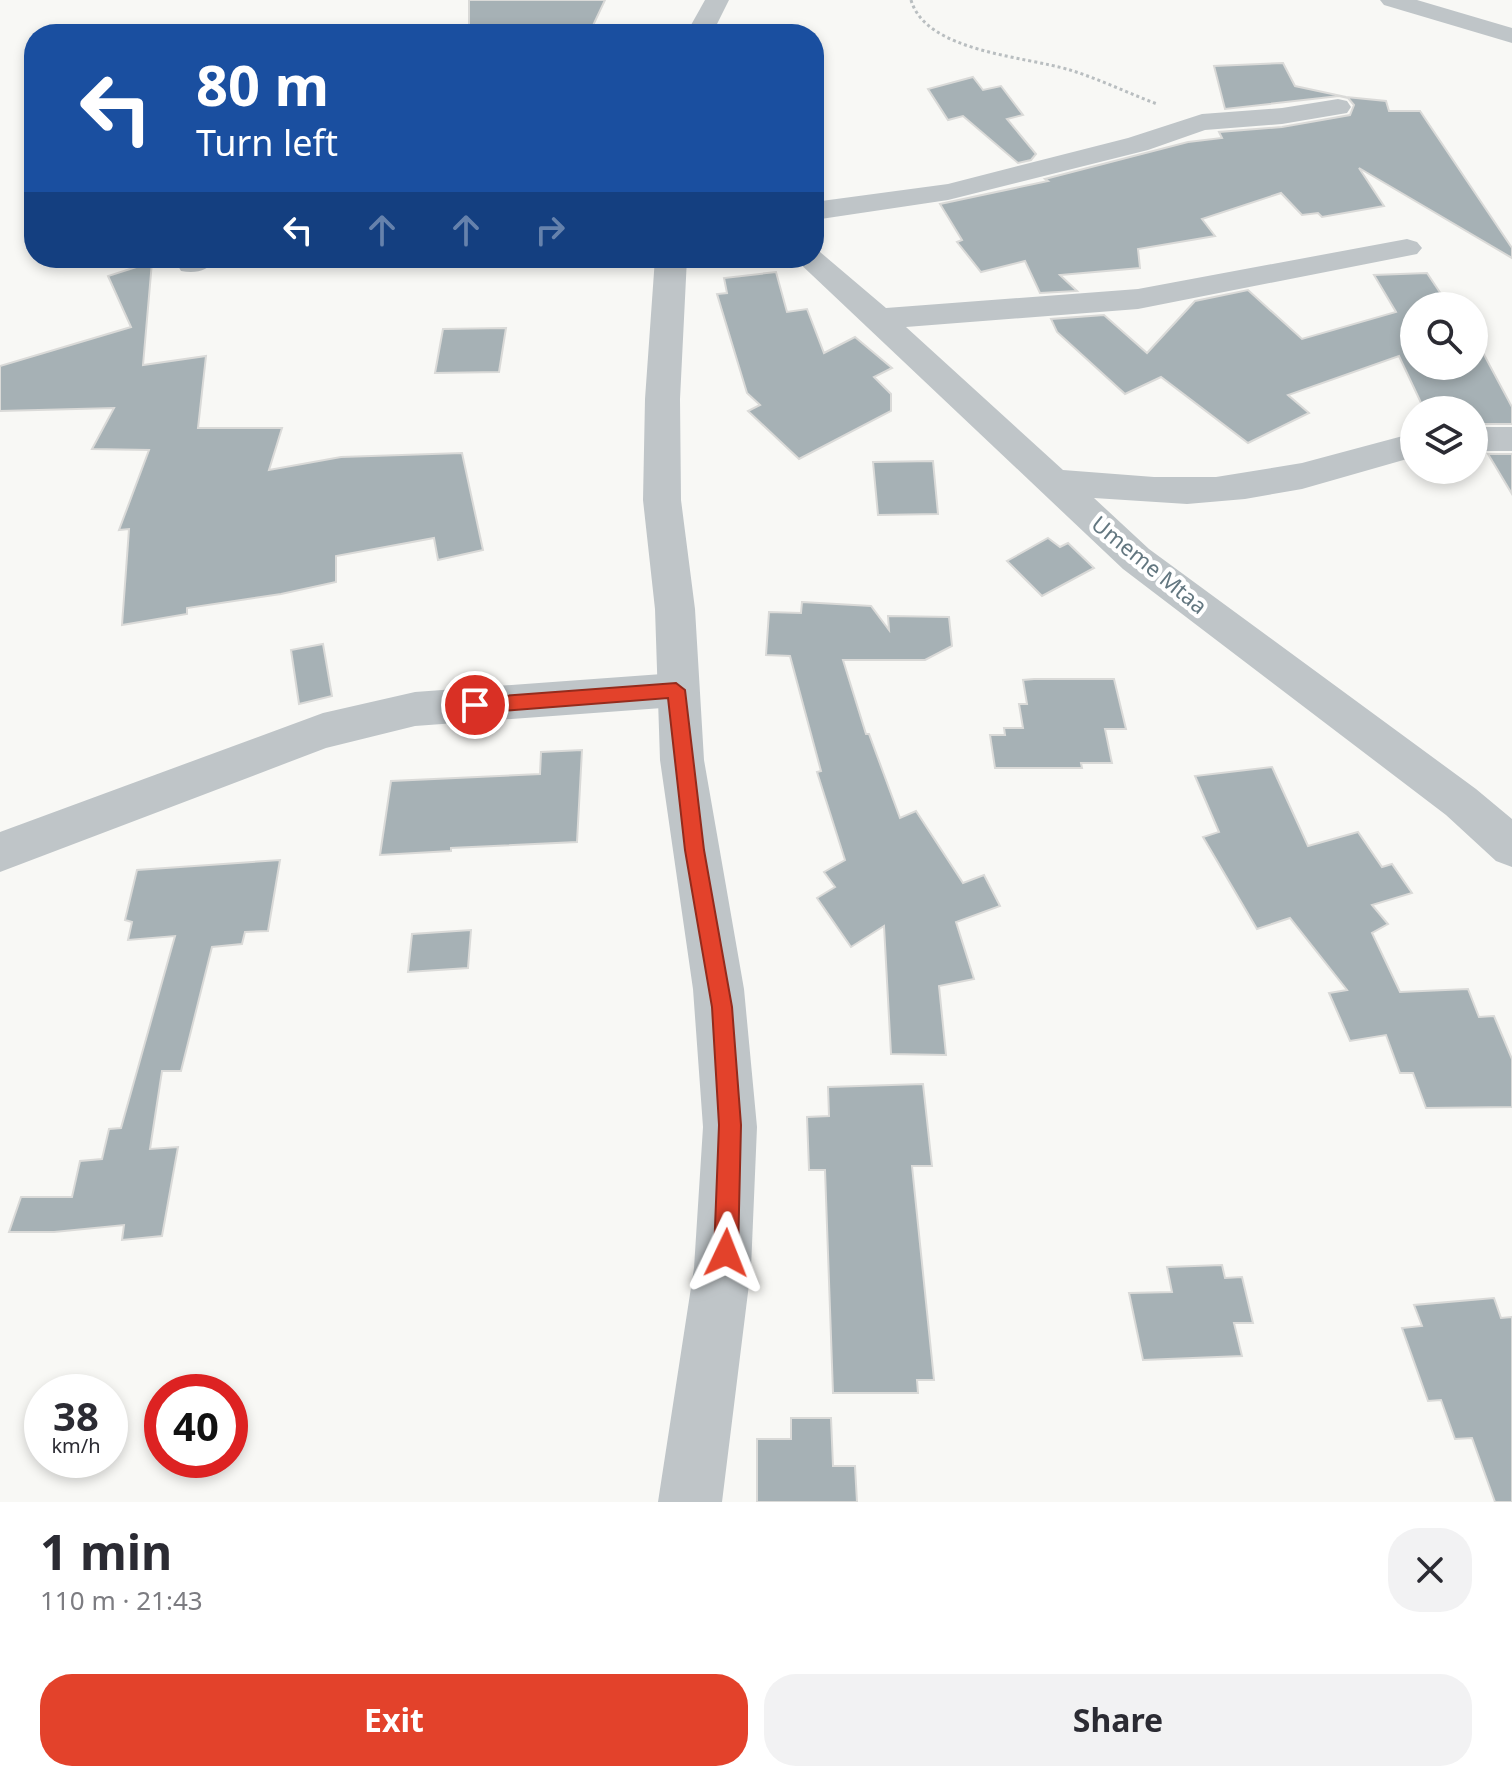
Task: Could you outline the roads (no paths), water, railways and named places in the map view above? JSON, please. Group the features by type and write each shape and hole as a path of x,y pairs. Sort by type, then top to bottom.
{"street":[{"path":"704,24 717,0"},
{"path":"1392,0 1512,36"},
{"path":"824,210 948,192 1138,144 1202,122 1282,116 1338,107"},
{"path":"879,319 1138,299 1407,248"},
{"path":"670,268 662,407 661,488 673,572 676,690 694,850 722,1007 730,1125 726,1253 690,1502"},
{"name":"Umeme Mtaa","path":"820,268 1136,559 1461,802 1512,847"},
{"path":"1488,439 1512,439"},
{"path":"1053,482 1188,491 1253,485 1325,472 1400,449"},
{"path":"0,852 323,731 415,709 676,690"}]}
